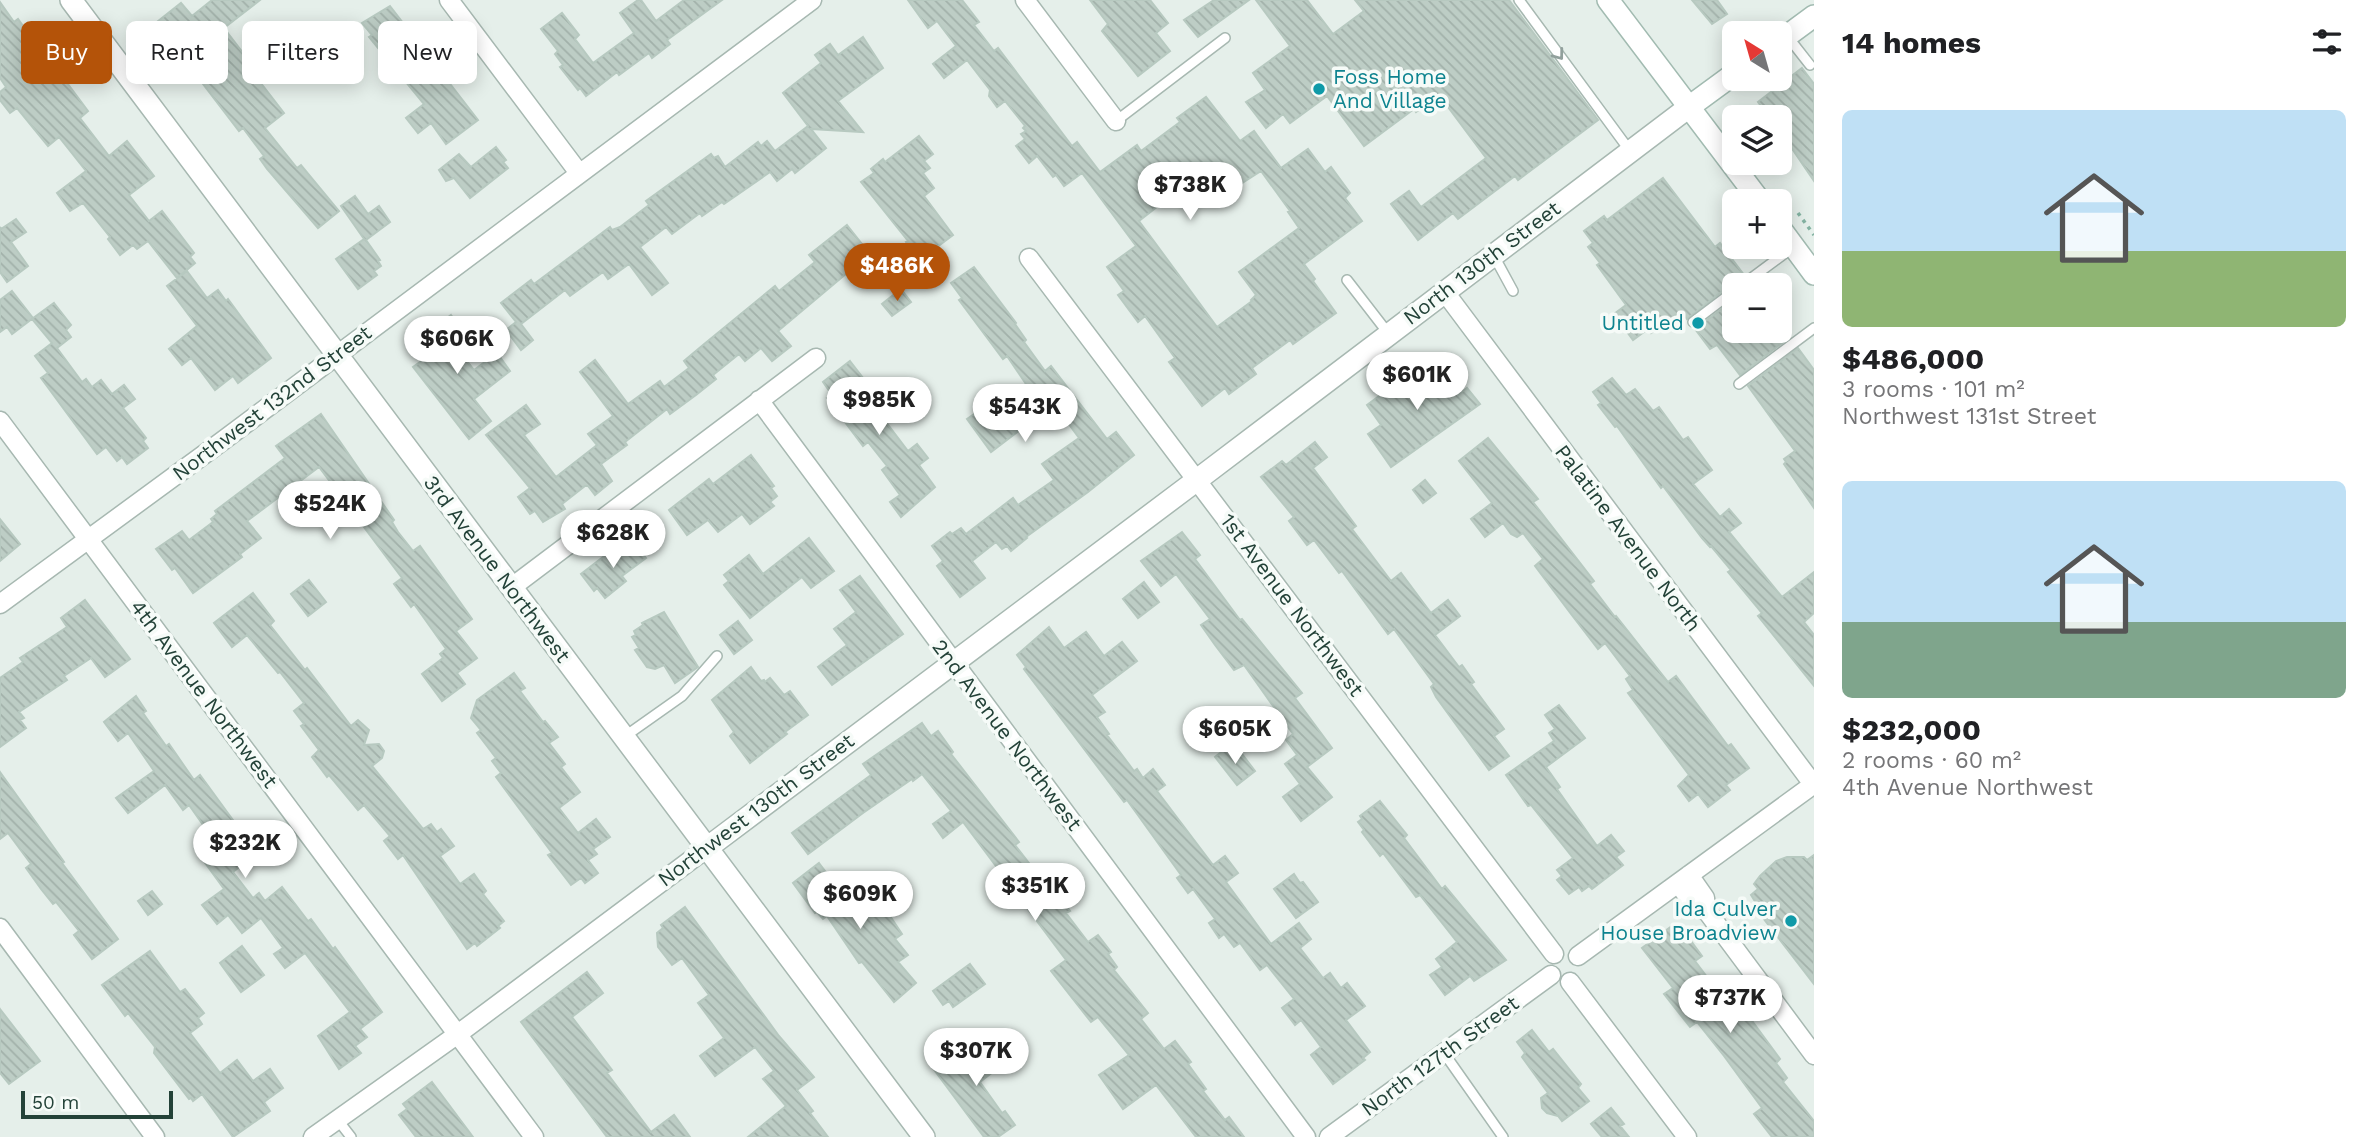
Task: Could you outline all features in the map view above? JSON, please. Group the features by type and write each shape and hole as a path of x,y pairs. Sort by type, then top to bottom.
{"street":[{"name":"3rd Avenue Northwest","path":"71,0 924,1137"},
{"path":"449,0 579,173"},
{"name":"Northwest 132nd Street","path":"0,604 812,0"},
{"path":"1025,0 1116,121"},
{"path":"1608,0 1751,189"},
{"path":"1792,32 1814,16"},
{"name":"North 130th Street","path":"1197,480 1722,83"},
{"path":"1792,242 1807,260"},
{"name":"1st Avenue Northwest","path":"1029,258 1554,954"},
{"name":"Palatine Avenue North","path":"1444,291 1813,784"},
{"path":"512,587 816,358"},
{"name":"2nd Avenue Northwest","path":"759,400 1306,1137"},
{"name":"4th Avenue Northwest","path":"0,421 534,1137"},
{"name":"Northwest 130th Street","path":"313,1137 458,1034 1197,480"},
{"path":"1578,956 1813,784"},
{"path":"1683,879 1705,898 1706,910 1814,1055"},
{"path":"0,928 155,1137"},
{"path":"1569,950 1578,956 1581,971 1579,976 1570,982 1559,982 1551,975 1549,964 1554,954 1569,950"},
{"name":"North 127th Street","path":"1329,1137 1551,975"},
{"path":"1570,982 1687,1137"},
{"path":"1306,1137 1322,1137"}],"lane":[{"path":"1519,0 1631,151"},
{"path":"1116,121 1225,38"},
{"path":"1792,47 1810,65"},
{"path":"1493,254 1513,291"},
{"path":"1773,273 1807,260"},
{"path":"1347,279 1388,333"},
{"path":"1693,322 1722,300"},
{"path":"1739,384 1814,328"},
{"path":"624,737 682,696 717,656"},
{"path":"1444,1053 1503,1137"},
{"path":"337,1119 351,1137"}],"path":[{"path":"1798,213 1814,235"}],"building":[{"path":"212,0 260,0 228,25 228,21 158,21 181,3 192,16"},
{"path":"641,0 656,21 684,0 722,0 667,40 670,44 652,58 649,53 619,75 617,72 586,96 560,67 563,65 555,54 558,51 541,29 562,13 579,35 575,39 593,63 634,33 620,13"},
{"path":"908,0 962,0 979,22 974,25 994,51 998,48 1072,146 1077,142 1100,172 1137,145 1141,151 1180,122 1177,118 1206,97 1240,141 1254,131 1281,168 1308,149 1325,172 1331,167 1350,193 1345,198 1362,221 1304,264 1336,313 1293,344 1290,340 1252,368 1256,374 1229,394 1225,388 1202,406 1169,362 1175,358 1145,316 1138,322 1118,295 1124,291 1107,267 1136,246 1082,173 1064,186 1056,175 1053,177 1037,156 1029,163 1016,146 1025,139 1021,134 1026,131 1023,128 1025,126 1005,101 997,107 989,96 990,90 967,60 944,78 933,64 956,46 937,21 928,28","holes":["1213,163 1233,189 1261,171 1299,228 1239,272 1256,295 1252,301 1217,327 1139,221"]},
{"path":"1090,0 1150,0 1168,23 1156,33 1170,51 1138,76 1102,31 1108,24"},
{"path":"1214,0 1249,0 1198,37 1184,20"},
{"name":"Foss Home And Village","path":"1256,0 1307,0 1333,34 1364,11 1355,0 1509,0 1598,120 1518,180 1515,176 1458,219 1453,213 1418,240 1391,204 1409,191 1421,207 1486,158 1439,95 1416,112 1414,109 1364,146 1327,96 1290,123 1283,114 1266,128 1246,102 1265,90 1253,73 1290,46"},
{"path":"1692,0 1717,0 1727,14 1712,24"},
{"path":"0,2 14,22 18,19 21,23 21,84 68,84 88,111 80,118 109,156 127,141 154,176 129,195 149,221 162,211 194,253 190,257 195,263 177,278 148,241 137,249 133,245 120,255 108,239 110,237 83,203 70,211 57,193 86,171 59,137 48,146 17,108 10,113 0,100 0,92 6,87 0,78"},
{"path":"390,6 402,21 378,21 378,48 369,37 372,35 364,22"},
{"path":"228,33 242,52 242,84 262,84 284,113 265,128 297,168 301,165 339,211 318,228 267,169 260,159 264,156 243,128 239,131 203,84 228,84"},
{"path":"863,37 883,68 838,101 863,132 811,129 826,148 795,173 792,169 777,181 770,172 724,204 722,202 702,216 700,213 672,234 666,227 640,247 668,283 652,295 629,264 608,279 603,272 570,296 565,290 521,324 533,340 521,350 506,330 516,322 501,303 531,280 534,284 610,227 612,230 620,227 649,205 646,201 711,154 714,158 718,156 725,167 758,142 761,146 767,141 775,151 808,126 783,93 821,63 815,55 830,44 838,55"},
{"path":"1802,68 1814,84 1814,181 1792,149 1792,105 1760,105 1758,102 1772,91 1792,91 1792,76"},
{"path":"408,84 450,84 478,120 446,144 431,123 418,133 406,118 424,104"},
{"path":"919,136 933,154 924,161 930,168 923,173 934,188 924,196 953,235 925,256 921,251 915,255 906,242 908,241 861,182 874,173 871,169 883,159 885,162"},
{"path":"496,147 506,160 503,162 508,168 470,198 454,178 446,181 439,170 459,154 471,167"},
{"path":"1663,178 1715,247 1720,243 1722,246 1722,259 1732,259 1742,273 1722,273 1722,291 1687,319 1681,311 1651,333 1648,329 1633,340 1614,314 1626,305 1597,265 1600,263 1588,247 1593,243 1584,231 1604,216 1607,220"},
{"path":"355,196 368,214 379,206 390,222 366,240 380,260 378,261 381,266 374,271 377,275 358,289 336,259 364,239 341,206"},
{"path":"16,219 26,232 11,242 28,266 7,282 0,272 0,227 1,229"},
{"path":"847,225 869,253 866,256 875,267 861,278 853,268 778,331 791,346 772,361 761,348 745,361 739,354 713,375 716,379 696,395 670,414 667,409 601,464 612,481 595,495 585,486 562,504 565,509 543,522 535,511 530,514 518,497 530,488 486,435 526,405 540,424 524,435 556,477 597,445 588,434 613,416 580,372 595,360 628,404 660,381 664,387 689,368 684,361 703,345 775,286 779,291 815,262 809,255"},
{"path":"974,267 1016,323 1026,340 1024,342 1045,371 1051,366 1107,439 1116,432 1134,455 1011,551 1007,546 1002,549 996,542 972,561 985,578 960,597 937,566 943,561 932,546 950,532 952,534 961,528 966,534 1013,498 1018,505 1054,480 1042,464 1079,438 1054,404 991,452 967,419 984,407 995,421 1032,393 1007,356 1003,359 959,300 962,298 951,283"},
{"path":"187,271 207,298 218,290 226,301 228,299 271,358 238,383 233,376 215,390 191,358 182,365 169,349 197,326 167,286"},
{"path":"901,289 911,302 892,316 882,304"},
{"path":"12,291 33,318 12,334 7,327 0,332 0,300"},
{"path":"54,303 71,325 66,330 71,337 57,348 82,382 86,379 92,387 101,380 112,394 124,385 135,399 123,408 146,438 143,441 148,448 127,464 122,457 117,461 106,447 97,454 41,378 48,373 35,356 52,343 32,319"},
{"path":"1722,309 1722,343 1782,343 1740,375 1717,345 1710,349 1695,329"},
{"path":"451,315 465,334 453,343 474,370 497,353 510,371 474,399 491,421 469,439 413,367 427,357 416,342"},
{"path":"1798,348 1814,370 1814,508 1784,464 1784,459 1795,451 1748,386"},
{"path":"850,361 877,396 870,401 908,451 917,444 928,458 919,465 935,487 901,517 890,502 900,495 882,470 887,466 868,442 863,446 827,398 832,395 823,382"},
{"path":"1435,364 1458,395 1467,388 1480,404 1391,467 1368,434 1381,425 1367,405 1421,365 1425,371"},
{"path":"1612,378 1626,395 1635,389 1653,411 1659,407 1683,440 1688,437 1712,470 1693,484 1720,517 1729,509 1741,523 1729,532 1782,597 1814,572 1814,613 1804,622 1814,635 1814,686 1758,616 1762,613 1728,572 1731,570 1702,538 1663,486 1661,488 1617,426 1615,427 1598,405 1601,403 1593,392"},
{"path":"321,414 394,520 392,522 398,532 413,551 420,546 472,619 456,631 477,658 457,673 465,684 442,701 422,674 443,658 440,654 446,649 414,604 411,607 394,584 402,578 319,467 247,521 261,538 240,554 242,557 193,593 175,568 172,570 156,549 182,531 189,540 213,522 211,519 217,514 215,511 285,458 276,446"},
{"path":"1488,438 1538,499 1533,502 1594,581 1590,584 1615,617 1668,682 1676,676 1728,746 1731,744 1749,768 1726,785 1730,790 1708,807 1698,794 1689,801 1678,786 1689,775 1628,693 1633,690 1626,679 1630,676 1605,643 1598,649 1535,566 1543,559 1523,533 1517,537 1511,534 1503,523 1485,537 1471,519 1492,503 1459,461"},
{"path":"1315,442 1327,457 1313,468 1356,526 1352,529 1391,581 1401,573 1431,613 1448,600 1460,616 1435,635 1459,667 1462,665 1474,682 1471,684 1504,729 1494,736 1509,756 1489,770 1436,697 1431,687 1434,684 1394,629 1388,634 1342,571 1339,573 1314,540 1307,545 1289,521 1294,517 1261,477 1282,461 1286,465"},
{"path":"751,455 774,486 771,488 777,496 770,502 774,506 750,524 742,514 718,532 708,520 687,535 669,510 709,479 713,484"},
{"path":"1425,480 1436,493 1423,503 1413,490"},
{"path":"0,519 20,544 0,561"},
{"path":"1182,532 1200,555 1195,559 1240,620 1242,619 1302,693 1295,698 1332,748 1307,767 1332,797 1301,821 1283,797 1300,784 1285,764 1297,755 1286,740 1293,734 1244,665 1234,670 1215,645 1201,625 1210,619 1176,574 1161,586 1141,561"},
{"path":"809,538 834,571 811,588 802,577 750,618 724,585 729,581 724,575 749,555 763,574"},
{"path":"633,541 646,558 622,576 626,581 605,598 597,588 594,591 581,574 607,554 610,559"},
{"path":"860,576 903,634 832,685 818,667 847,645 834,629 856,612 840,590"},
{"path":"309,580 326,602 308,616 291,594"},
{"path":"1144,582 1159,602 1138,618 1123,599"},
{"path":"253,593 274,621 270,625 351,726 358,720 369,730 364,745 379,744 384,751 382,758 372,766 423,829 431,824 437,832 441,829 454,846 440,856 460,884 474,874 486,891 483,894 504,921 498,926 500,928 477,946 475,943 467,949 403,855 398,859 384,841 390,836 364,805 358,810 312,757 319,750 301,726 304,724 294,711 304,703 280,672 278,673 247,635 232,647 214,623"},
{"path":"85,600 130,659 105,677 91,658 64,676 67,680 19,712 24,718 20,720 26,728 0,747 0,678 23,662 20,658 67,627 61,618"},
{"path":"664,612 698,667 675,683 664,665 655,669 647,667 635,650 639,648 632,637 642,623"},
{"path":"738,621 752,640 734,654 720,635"},
{"path":"1049,627 1064,648 1086,632 1104,656 1122,642 1137,661 1092,695 1105,712 1097,717 1109,734 1107,735 1134,771 1137,769 1143,778 1153,769 1165,785 1157,791 1213,865 1225,856 1238,873 1226,882 1271,944 1299,923 1311,939 1300,948 1323,978 1330,973 1341,988 1347,983 1365,1006 1346,1020 1370,1052 1363,1058 1365,1060 1333,1084 1311,1055 1321,1047 1301,1020 1295,1025 1282,1008 1294,999 1267,965 1260,970 1240,943 1234,947 1224,934 1219,938 1209,923 1215,919 1193,889 1188,893 1177,878 1181,875 1127,800 1124,802 1024,669 1026,667 1017,655"},
{"path":"751,667 761,681 765,682 770,678 784,695 790,691 808,715 750,763 730,736 734,732 712,700"},
{"path":"514,673 525,688 520,691 558,737 549,743 565,764 561,767 580,792 559,808 578,833 596,819 610,837 593,849 597,854 588,860 598,873 585,883 581,878 571,885 548,855 552,853 496,777 501,773 492,761 496,758 477,733 481,730 471,718 477,700"},
{"path":"136,696 146,711 143,713 166,746 169,744 194,780 200,775 238,827 235,829 254,855 233,872 253,898 259,893 265,901 282,887 308,921 311,919 333,949 335,947 382,1012 360,1029 367,1037 355,1046 361,1053 339,1069 318,1036 350,1012 305,953 285,968 274,954 283,948 261,918 242,933 228,915 217,924 202,905 224,889 195,849 207,840 203,835 208,832 189,805 183,810 165,785 128,813 116,798 154,771 128,733 118,741 104,722"},
{"path":"1559,705 1585,738 1546,767 1560,787 1557,789 1597,846 1611,835 1624,851 1616,857 1623,865 1592,889 1589,886 1582,891 1579,887 1569,894 1557,880 1562,876 1557,870 1573,858 1531,805 1528,806 1506,775 1554,741 1549,733 1555,729 1545,715"},
{"path":"922,723 931,736 938,731 953,752 951,754 1019,842 1015,845 1036,872 1039,869 1070,911 1066,913 1088,942 1098,935 1111,952 1108,954 1117,967 1114,970 1148,1013 1141,1019 1164,1049 1175,1041 1191,1062 1188,1064 1206,1089 1203,1091 1225,1120 1229,1117 1244,1137 1196,1137 1156,1085 1123,1109 1099,1075 1129,1055 1098,1017 1091,1022 1051,971 1066,960 963,822 943,838 933,824 951,811 922,774 808,854 792,833 871,775 863,764"},
{"path":"1228,747 1237,758 1242,754 1255,771 1237,785 1215,757"},
{"path":"0,772 118,939 92,959 74,935 79,931 56,902 53,904 41,889 26,868 31,864 8,833 0,839"},
{"path":"1380,801 1407,835 1404,838 1442,889 1445,886 1506,960 1474,981 1470,976 1445,995 1430,975 1442,967 1436,959 1457,942 1420,895 1416,897 1383,853 1380,856 1362,832 1364,830 1358,822 1362,819 1360,816"},
{"name":"Ida Culver House Broadview","path":"1814,855 1814,984 1753,905 1756,903 1751,895 1758,889 1754,884 1776,861 1787,857 1804,857 1807,860"},
{"path":"819,863 861,918 882,904 902,934 895,939 908,955 898,962 916,983 894,1002 862,962 859,963 827,916 823,919 815,913 793,883"},
{"path":"1294,874 1318,902 1296,918 1274,889"},
{"path":"152,891 162,904 148,915 138,901"},
{"path":"685,907 779,1036 814,1077 797,1090 828,1137 748,1137 786,1106 763,1079 774,1071 755,1047 715,1076 700,1056 724,1038 698,1003 709,995 682,958 672,965 658,947 657,933 663,928 661,925"},
{"path":"1672,926 1683,941 1688,937 1702,956 1695,961 1729,1006 1731,1004 1742,1018 1747,1014 1780,1059 1776,1063 1787,1078 1783,1082 1814,1121 1814,1137 1772,1137 1754,1114 1762,1108 1724,1056 1697,1022 1690,1027 1664,994 1673,988 1642,948"},
{"path":"242,946 264,975 241,992 220,963"},
{"path":"150,951 180,992 185,989 204,1013 198,1018 202,1024 190,1033 220,1073 237,1060 253,1081 270,1069 283,1088 264,1102 270,1111 233,1137 202,1094 193,1101 189,1099 154,1053 155,1047 128,1013 125,1016 102,985"},
{"path":"970,964 985,984 953,1007 949,1001 943,1005 933,991"},
{"path":"587,972 603,993 572,1017 612,1070 607,1073 651,1132 674,1115 690,1137 607,1137 521,1022"},
{"path":"0,1009 40,1061 9,1084 0,1073"},
{"path":"1532,1030 1549,1052 1553,1049 1581,1084 1578,1088 1589,1101 1562,1121 1542,1108 1541,1098 1548,1093 1522,1057 1525,1053 1517,1042"},
{"path":"992,1042 1007,1061 980,1082 1002,1113 1005,1111 1015,1125 998,1137 984,1137 932,1067 952,1050 961,1061 973,1051 984,1049"},
{"path":"432,1082 473,1137 416,1137 399,1115 407,1109 403,1104"},
{"path":"1611,1108 1624,1124 1620,1126 1629,1137 1602,1137 1591,1124"}],"place":[{"name":"Foss Home And Village","path":"1319,89"},
{"name":"Untitled","path":"1698,323"},
{"name":"Ida Culver House Broadview","path":"1791,921"}]}
